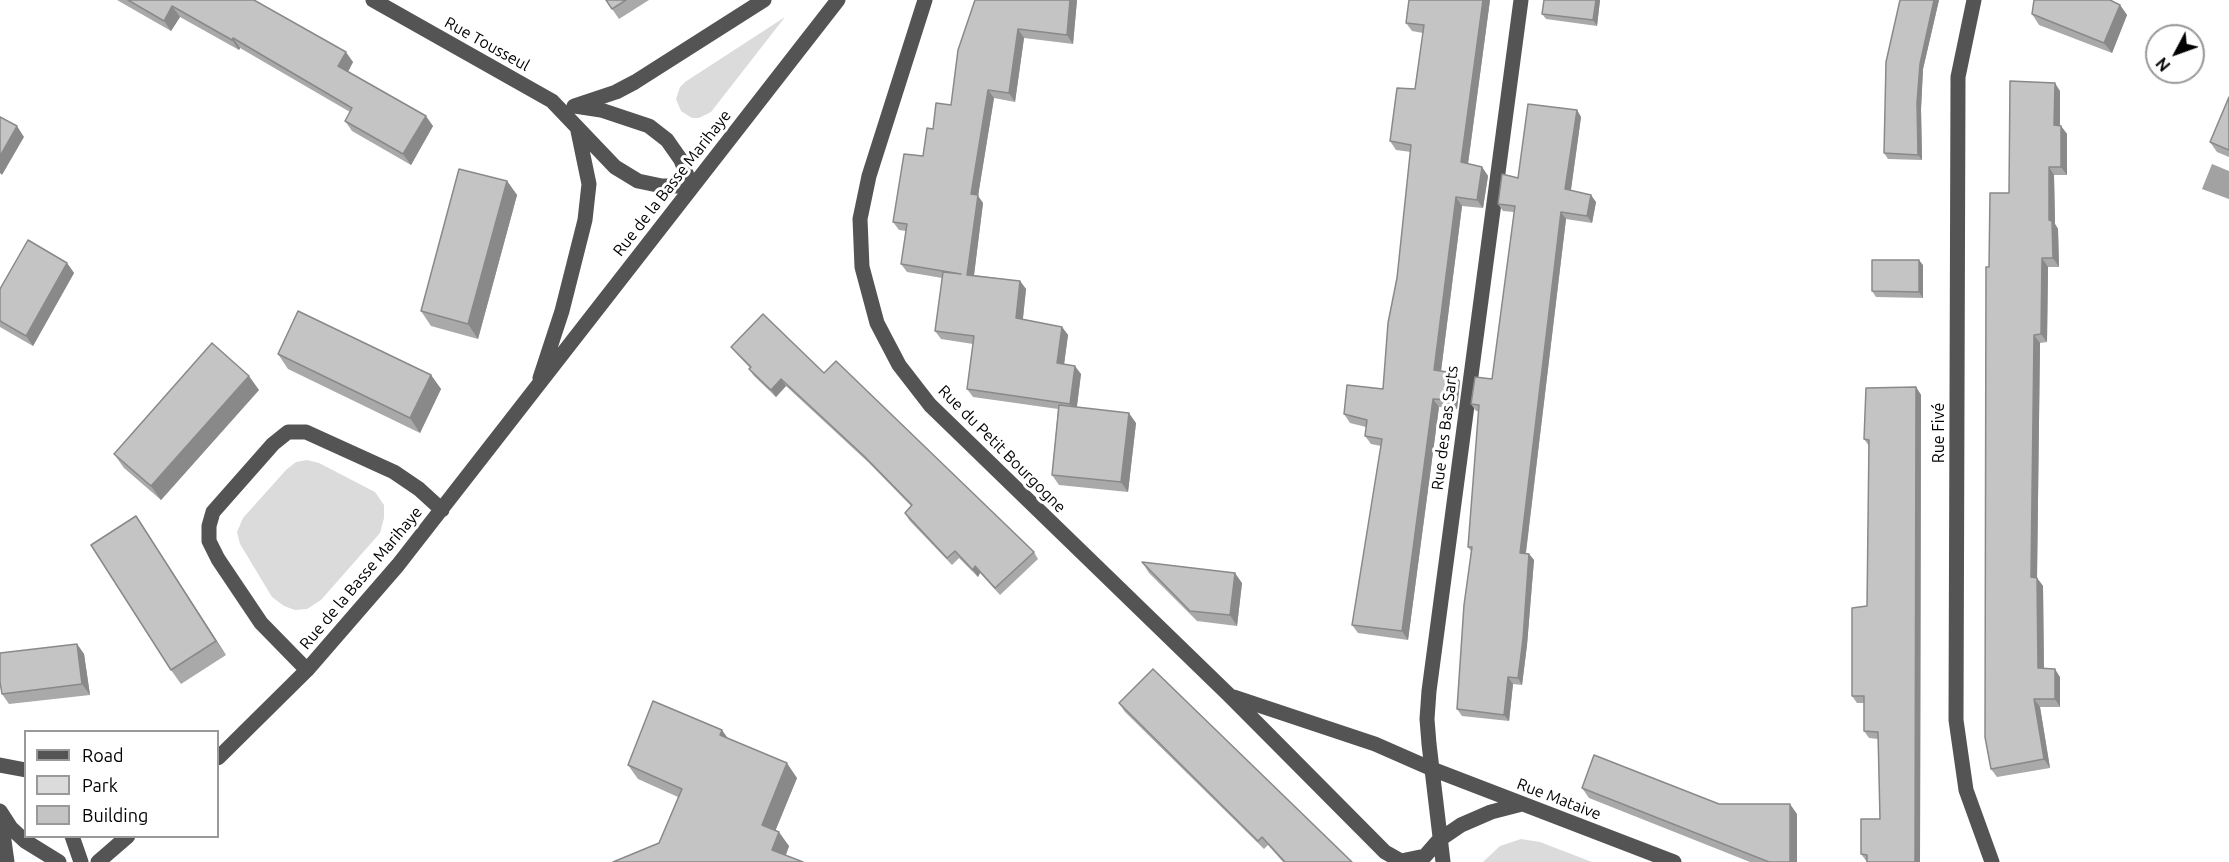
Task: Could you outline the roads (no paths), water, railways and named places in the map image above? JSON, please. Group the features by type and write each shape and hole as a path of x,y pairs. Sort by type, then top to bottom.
{"street":[{"name":"Rue Tousseul","path":"373,0 552,101 600,110 649,126 667,140 681,160 691,186 662,186 638,181 615,167 552,101"},
{"path":"574,106 635,82 764,0"},
{"name":"Rue de la Basse Marihaye","path":"219,756 307,670 442,510 691,186 838,0"},
{"name":"Rue du Petit Bourgogne","path":"925,0 869,176 860,219 862,267 877,323 899,365 930,405 1228,695 1385,852 1401,861 1412,861 1425,856 1439,840"},
{"name":"Rue des Bas Sarts","path":"1443,862 1431,769 1427,719 1429,691 1521,0"},
{"name":"Rue Fivé","path":"1974,0 1958,77 1956,720 1966,790 1992,862"},
{"name":"Rue de la Basse Marihaye","path":"537,388 562,311 585,220 589,184 577,128"},
{"name":"Rue de la Basse Marihaye","path":"307,670 261,623 219,559 209,541 209,526 213,512 273,444 288,432 306,432 394,472 419,489 442,510"},
{"name":"Rue du Petit Bourgogne","path":"1228,695 1375,744 1431,769"},
{"path":"0,765 24,771"},
{"name":"Rue Mataive","path":"1431,769 1674,862"},
{"path":"1439,840 1476,817 1522,804"},
{"path":"0,812 7,862"},
{"path":"0,812 11,828 25,841 59,862"},
{"path":"72,838 81,862"},
{"path":"98,862 127,838"}]}
